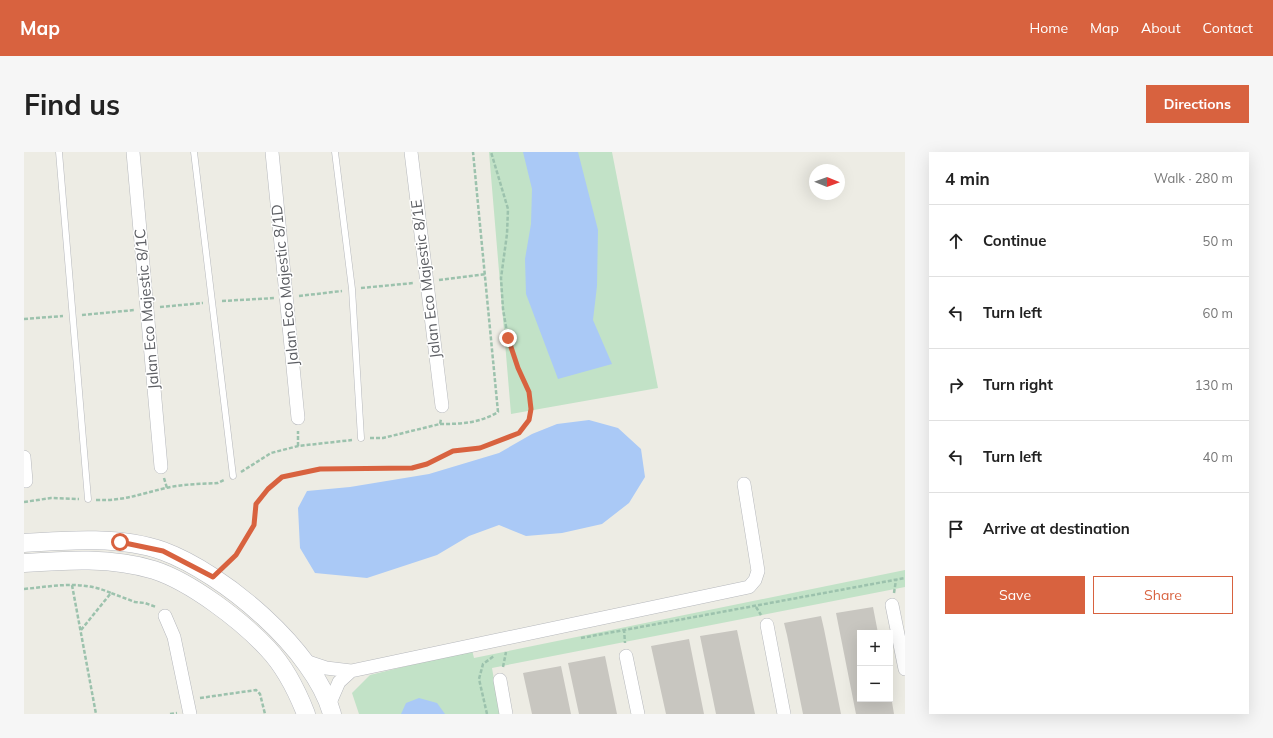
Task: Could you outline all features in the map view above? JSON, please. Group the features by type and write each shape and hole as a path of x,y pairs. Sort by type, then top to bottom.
{"street":[{"name":"Jalan Eco Majestic 8/1C","path":"133,152 161,467"},
{"name":"Jalan Eco Majestic 8/1D","path":"272,152 298,418"},
{"name":"Jalan Eco Majestic 8/1E","path":"411,152 442,406"},
{"path":"24,458 26,481"},
{"path":"305,661 326,668 351,671 749,587 755,580 758,571 744,484"},
{"path":"24,543 71,540 120,542 163,551 213,577 245,600 279,632 305,661 330,709"},
{"path":"24,563 72,559 120,564 154,570 196,590 233,617 268,649 295,687 306,714"},
{"path":"892,605 905,669"},
{"path":"165,616 174,637 190,714"},
{"path":"767,625 784,714"},
{"path":"626,656 638,714"},
{"path":"330,709 339,682 351,671"},
{"path":"500,680 506,714"}],"lane":[{"path":"59,152 88,499"},
{"path":"194,152 233,476"},
{"path":"335,152 352,290 361,438"}],"path":[{"path":"440,424 473,422 487,419 498,412 486,274 473,152"},
{"path":"213,577 236,555 254,525 256,504 268,489 282,477 320,469 412,468 427,464 453,451 480,448 519,433 529,420 531,409 529,392 518,368 508,338 503,309 501,278 507,234 508,209 491,152"},
{"path":"24,319 73,316 212,302 287,298 486,274"},
{"path":"580,638 905,578"},
{"path":"72,585 96,714"},
{"path":"24,589 72,585 96,586 135,602 145,603 161,610 165,616"},
{"path":"81,631 111,593"},
{"path":"487,714 478,679 482,664 492,657 514,651"},
{"path":"187,700 256,690 260,694 265,714"}],"green space":[{"path":"489,152 612,152 658,388 511,414"},
{"path":"905,570 905,587 492,668 500,714 359,714 352,693 370,675 472,650 474,658"}],"water":[{"path":"523,152 578,152 598,230 597,286 593,320 612,364 558,379 526,294 525,259 531,224 532,189"},
{"path":"589,420 618,428 641,449 645,477 629,503 602,524 562,533 526,536 499,525 469,536 437,555 367,578 315,573 300,548 298,508 307,491 350,487 429,474 499,453 532,434 557,424"},
{"path":"419,698 437,703 445,714 401,714 406,703"}],"building":[{"path":"873,607 877,630 857,630 857,702 892,702 894,714 856,714 836,613"},
{"path":"821,616 841,714 803,714 784,623"},
{"path":"737,630 755,714 716,714 700,636"},
{"path":"689,639 704,714 666,714 651,646"},
{"path":"605,656 617,714 579,714 568,663"},
{"path":"561,666 571,714 532,714 523,673"}],"route":[{"path":"120,542 163,551 213,577 236,555 254,525 256,504 268,489 282,477 320,469 412,468 427,464 453,451 480,448 519,433 529,420 531,409 529,392 518,368 508,338"}]}
